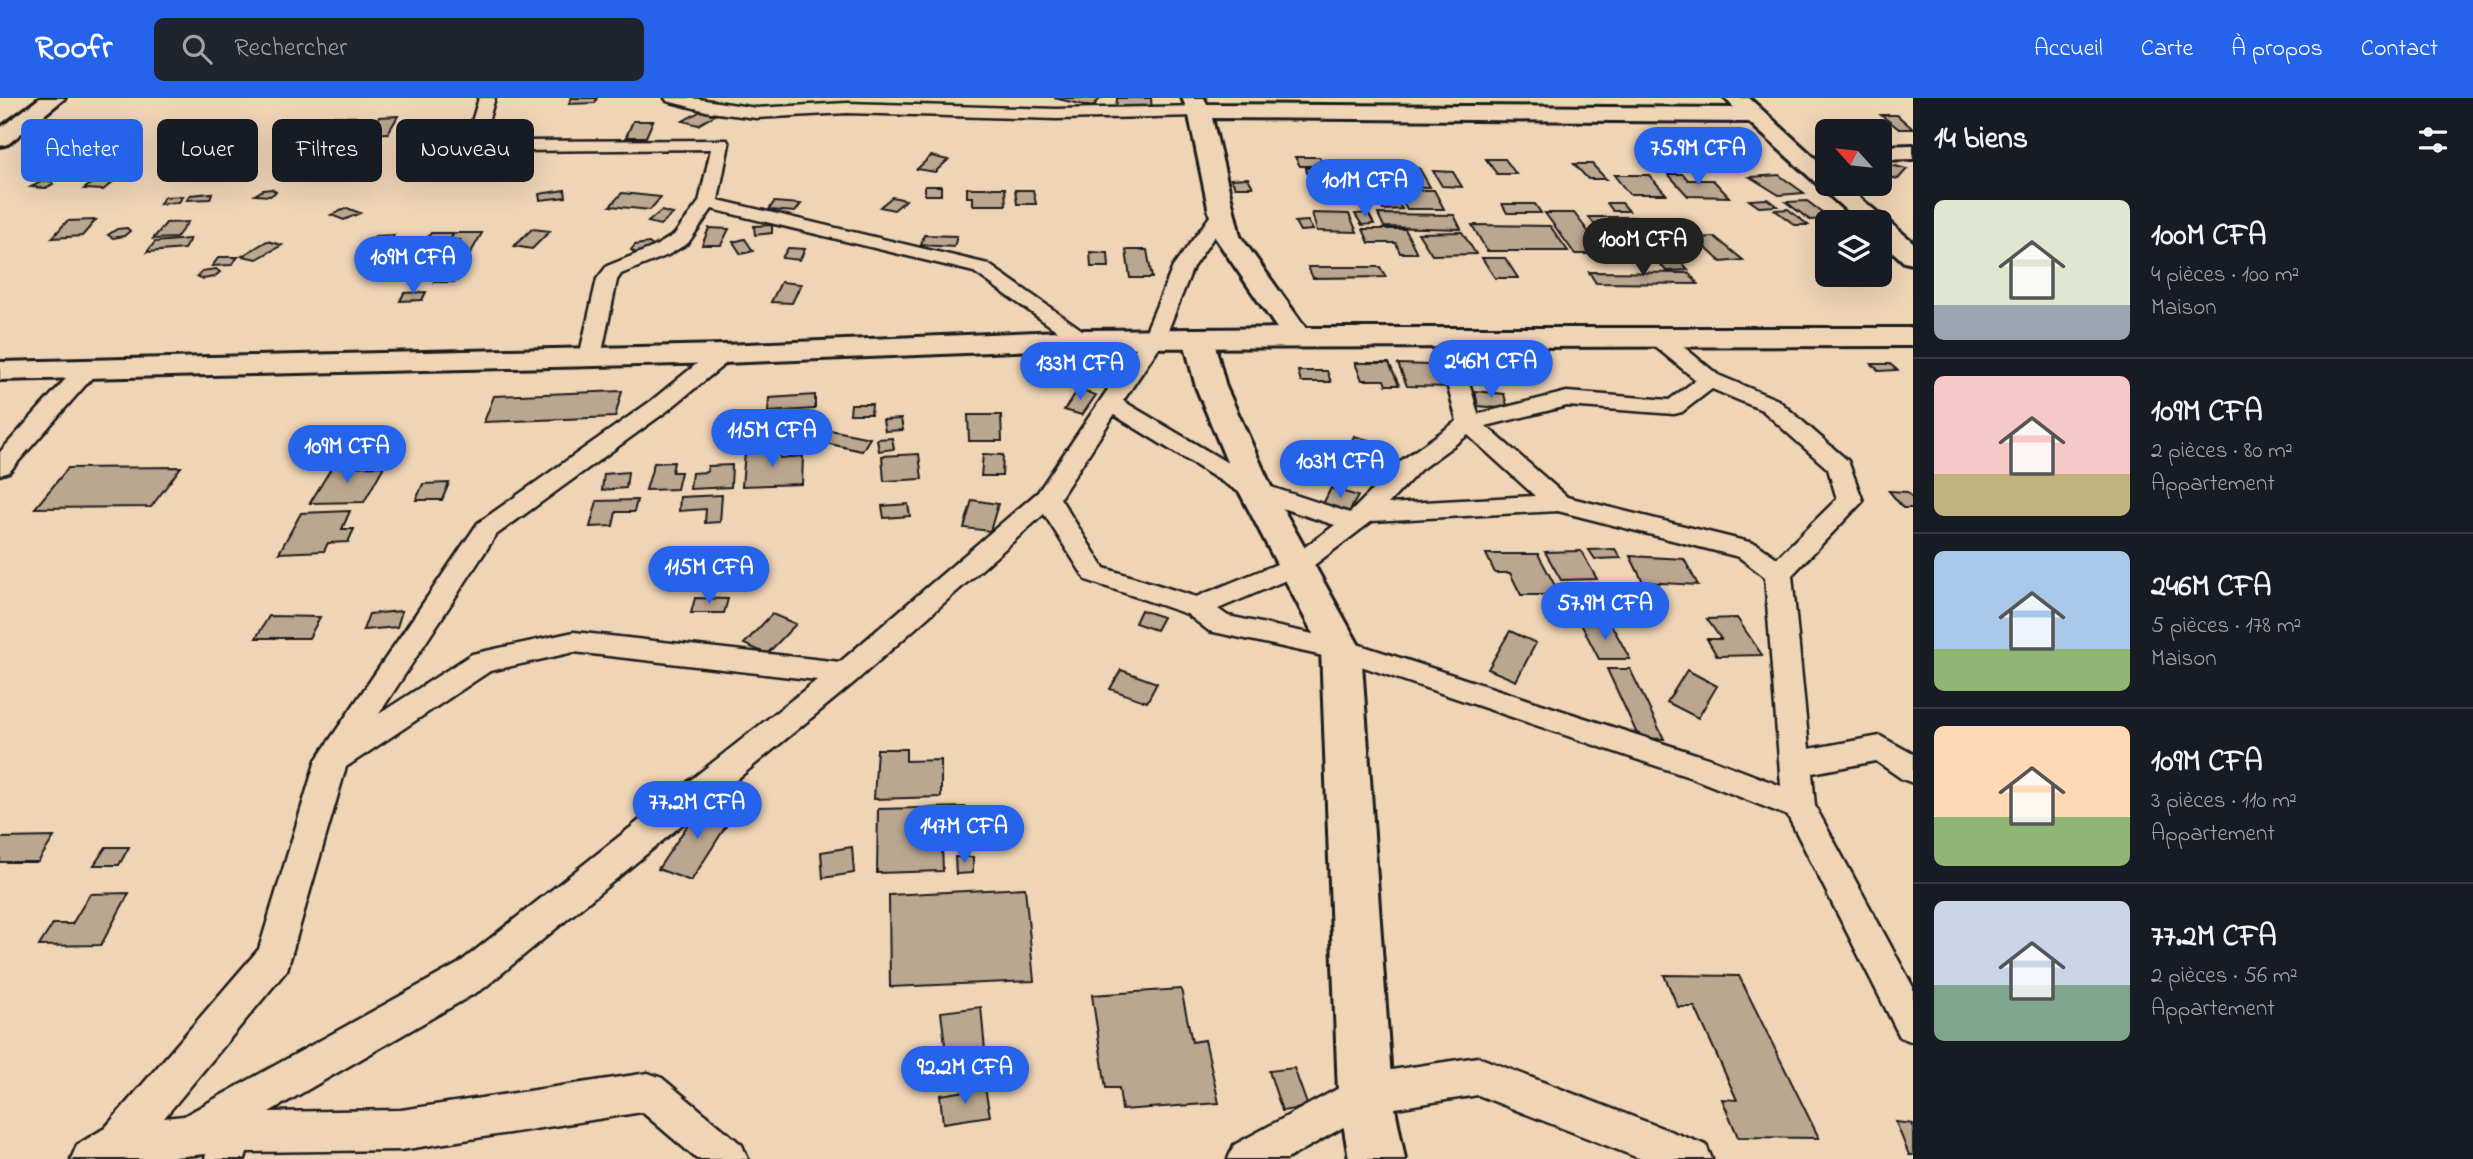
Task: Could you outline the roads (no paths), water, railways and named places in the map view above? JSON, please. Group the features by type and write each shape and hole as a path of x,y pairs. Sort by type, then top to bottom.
{"street":[{"path":"0,139 54,98"},
{"path":"1736,98 1815,172"},
{"path":"1297,337 1227,236 1194,102 1452,105 1754,115"},
{"path":"1892,153 1913,152"},
{"path":"1795,155 1815,154"},
{"path":"1843,196 1860,210"},
{"path":"1892,238 1913,256"},
{"path":"0,371 723,354 1154,338 1446,340 1913,337"},
{"path":"1198,338 1211,387 1256,491 1341,650 1365,1093 1377,1159"}],"lane":[{"path":"487,98 476,135 520,146 730,134"},
{"path":"673,98 710,107 756,113 847,108 1056,114 1194,102"},
{"path":"590,357 607,279 614,270 661,251 681,239 708,203 730,134 756,113"},
{"path":"708,203 981,268 1084,340"},
{"path":"105,1151 188,1136 471,976 846,673 1047,498 1154,338 1182,267 1222,212"},
{"path":"1660,339 1710,380 1770,405 1839,466 1850,501 1778,573"},
{"path":"1446,340 1469,423 1558,503"},
{"path":"105,1151 274,958 332,760 487,529 659,406 723,354"},
{"path":"0,467 88,368"},
{"path":"1197,607 1296,566 1359,518 1411,464 1469,423 1567,399 1674,407 1710,380"},
{"path":"1110,404 1256,491 1359,518 1558,503 1748,550 1778,573 1799,807 1913,1024"},
{"path":"1047,498 1095,574 1197,607 1219,624 1341,650 1703,769 1799,807"},
{"path":"332,760 482,662 574,642 846,673"},
{"path":"1795,764 1880,748 1913,770"},
{"path":"1248,1159 1365,1093 1478,1076 1692,1159"},
{"path":"188,1136 229,1146 401,1130 648,1092 728,1159"}]}
